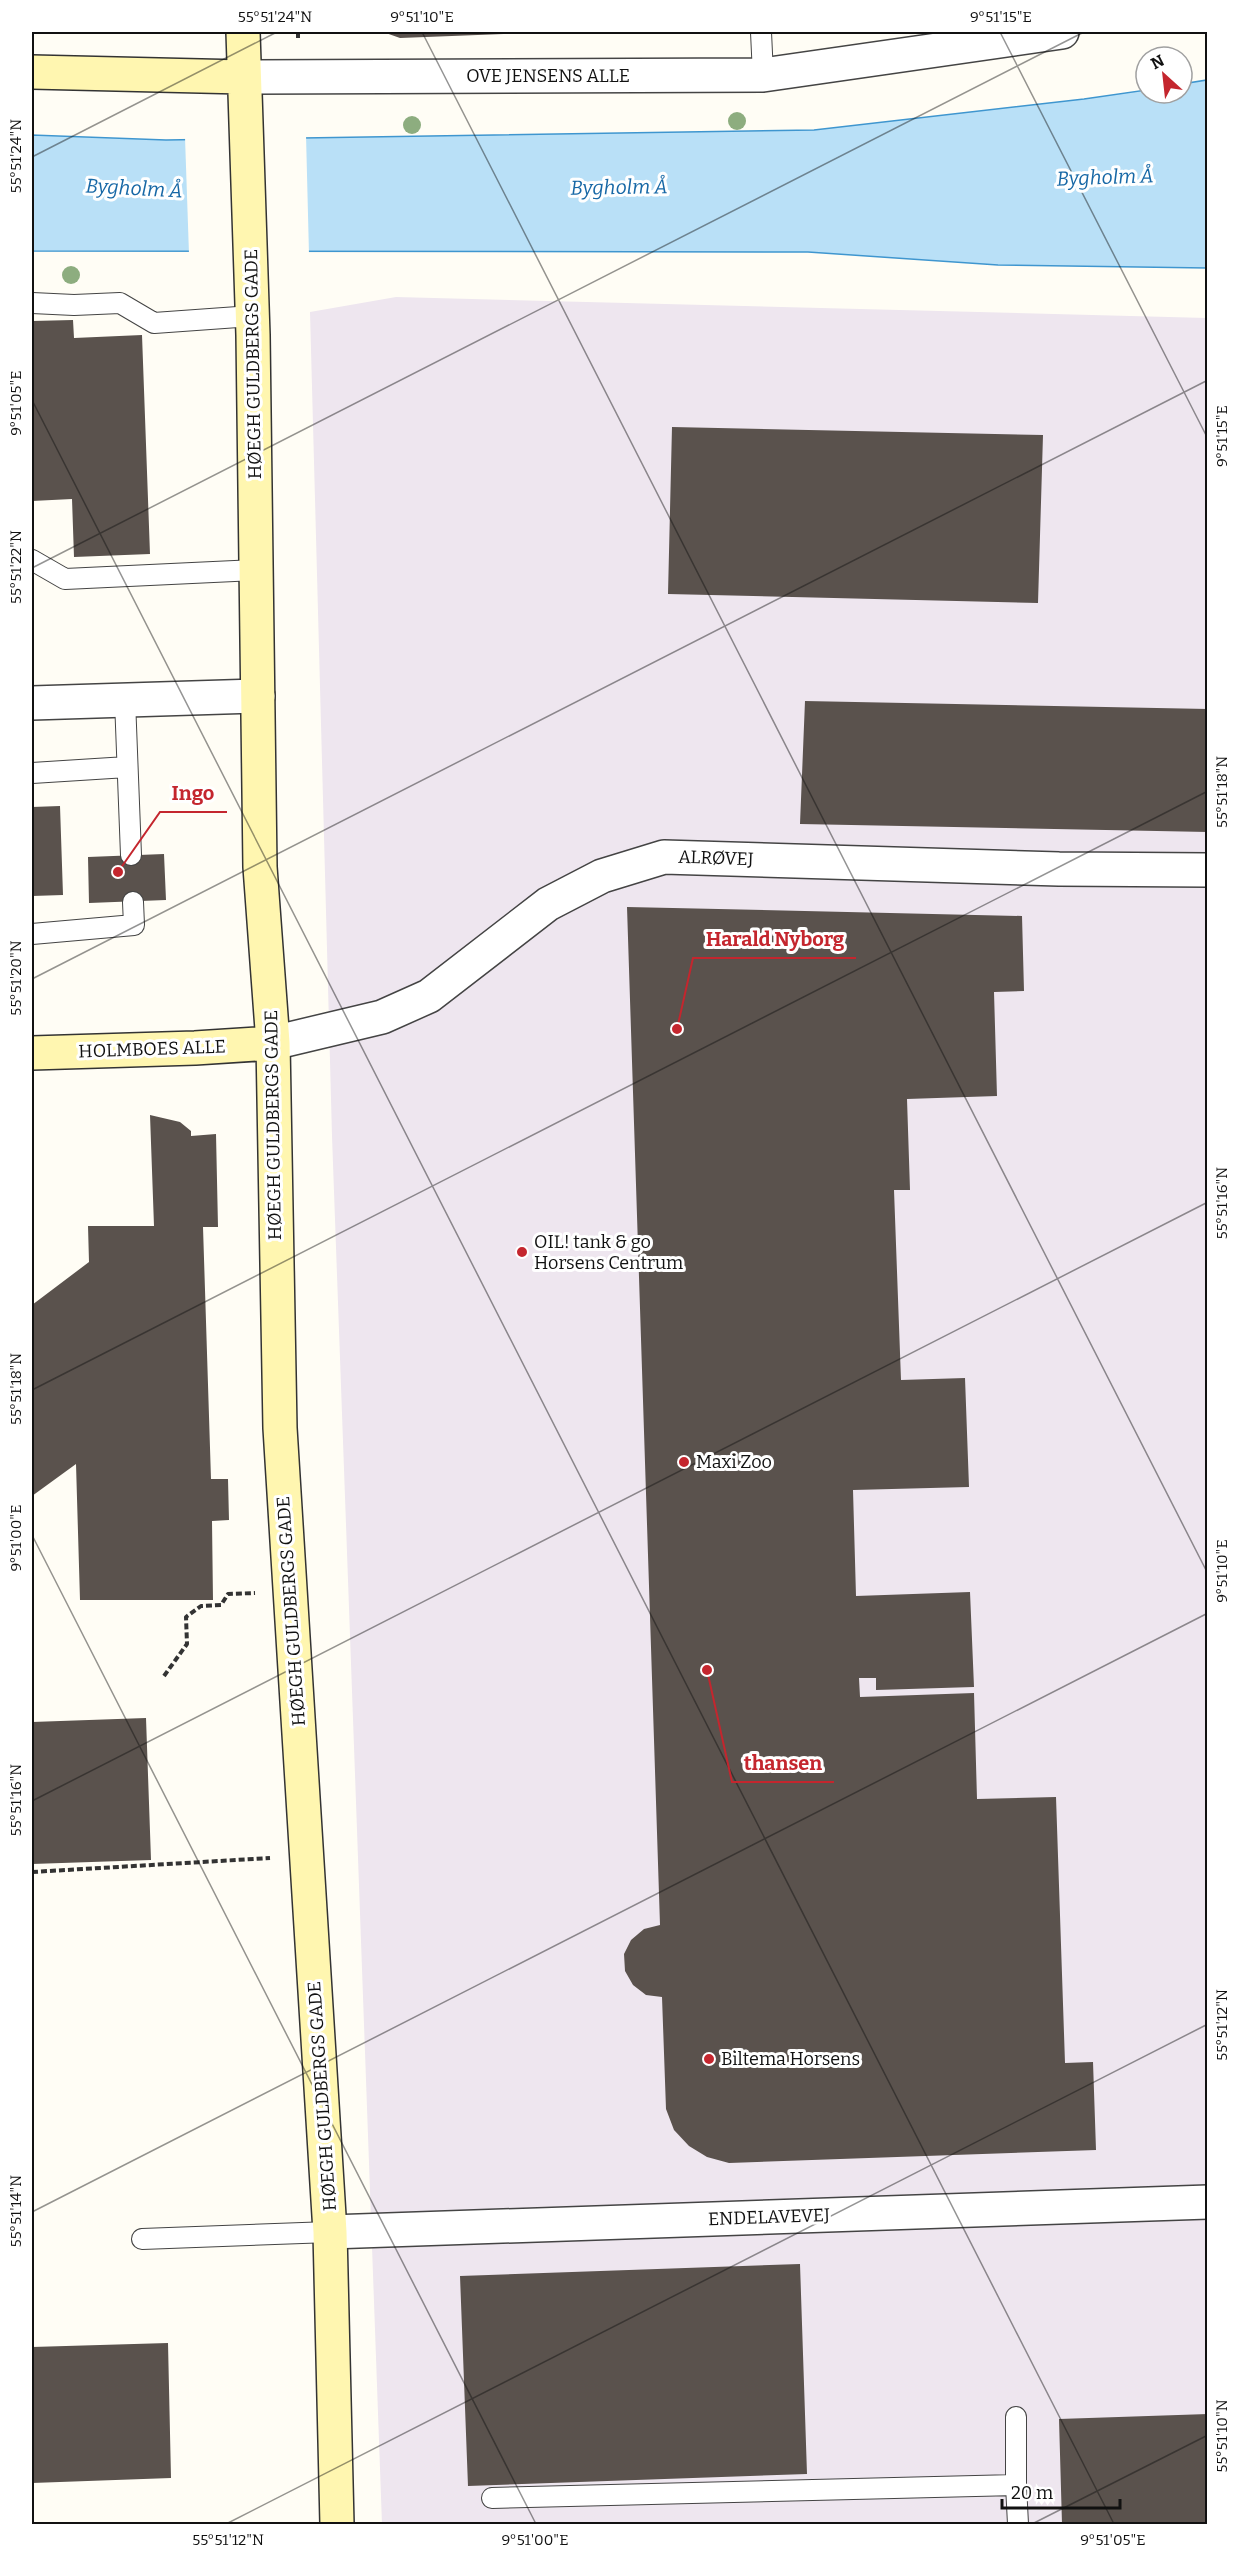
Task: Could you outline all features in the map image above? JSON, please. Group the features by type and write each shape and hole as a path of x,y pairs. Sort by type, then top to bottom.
{"street":[{"name":"HØEGH GULDBERGS GADE","path":"243,32 252,316 260,867 273,1043 280,1428 330,2232 337,2524"},
{"name":"OVE JENSENS ALLE","path":"32,72 243,78 763,75 1062,32"},
{"path":"32,703 258,696"},
{"name":"ALRØVEJ","path":"273,1043 382,1017 429,996 548,904 602,876 664,857 1059,869 1208,870"},
{"name":"HOLMBOES ALLE","path":"32,1053 273,1043"},
{"name":"ENDELAVEVEJ","path":"330,2232 1208,2202"}],"lane":[{"path":"761,32 763,75"},
{"path":"32,303 74,305 120,303 154,323 252,316"},
{"path":"32,560 65,579 256,570"},
{"path":"124,700 131,855"},
{"path":"32,773 127,767"},
{"path":"32,934 134,925 133,902"},
{"path":"142,2239 330,2232"},
{"path":"1016,2417 1018,2524"},
{"path":"492,2498 1016,2485"}],"path":[{"path":"164,1676 187,1644 186,1617 201,1606 221,1605 228,1594 290,1593"},
{"path":"32,1872 307,1856"}],"shaded area":[{"path":"396,297 1207,318 1207,2524 382,2524 332,1136 310,312"}],"water":[{"name":"Bygholm Å","path":"1207,80 1207,268 998,265 808,252 32,251 32,135 166,140 814,130 1134,92 1134,105 1194,105 1194,82"}],"pier":[{"path":"306,135 309,255 189,254 185,137"}],"building":[{"path":"383,32 526,32 526,33 400,38"},
{"path":"73,320 74,338 142,335 150,554 74,557 72,499 32,501 32,321"},
{"path":"672,427 1043,435 1038,603 668,594"},
{"path":"805,701 1208,709 1208,832 800,824"},
{"path":"60,806 63,895 32,896 32,807"},
{"path":"164,854 166,900 89,903 88,857"},
{"path":"627,907 1022,916 1024,991 994,992 997,1096 907,1099 910,1190 894,1190 901,1380 965,1378 969,1487 853,1490 856,1596 970,1592 974,1687 876,1690 876,1678 859,1678 860,1697 974,1693 977,1799 1056,1797 1065,2063 1093,2062 1096,2150 729,2163 707,2157 689,2146 674,2130 666,2109 662,1997 646,1995 633,1985 625,1971 624,1954 631,1940 644,1929 660,1925"},
{"path":"150,1115 180,1122 191,1131 191,1136 216,1134 218,1227 203,1227 211,1479 228,1479 229,1520 212,1521 213,1600 80,1600 76,1464 32,1496 32,1305 89,1262 88,1226 154,1226"},
{"path":"146,1718 151,1860 32,1864 32,1722"},
{"path":"800,2264 807,2474 468,2486 460,2276"},
{"path":"168,2343 171,2478 32,2483 32,2347"},
{"path":"1208,2414 1208,2524 1062,2524 1059,2419"}],"place":[{"name":"Ingo","path":"118,872"},
{"name":"Harald Nyborg","path":"677,1029"},
{"name":"OIL! tank & go Horsens Centrum","path":"522,1252"},
{"name":"Maxi Zoo","path":"684,1462"},
{"name":"thansen","path":"707,1670"},
{"name":"Biltema Horsens","path":"709,2059"}]}
